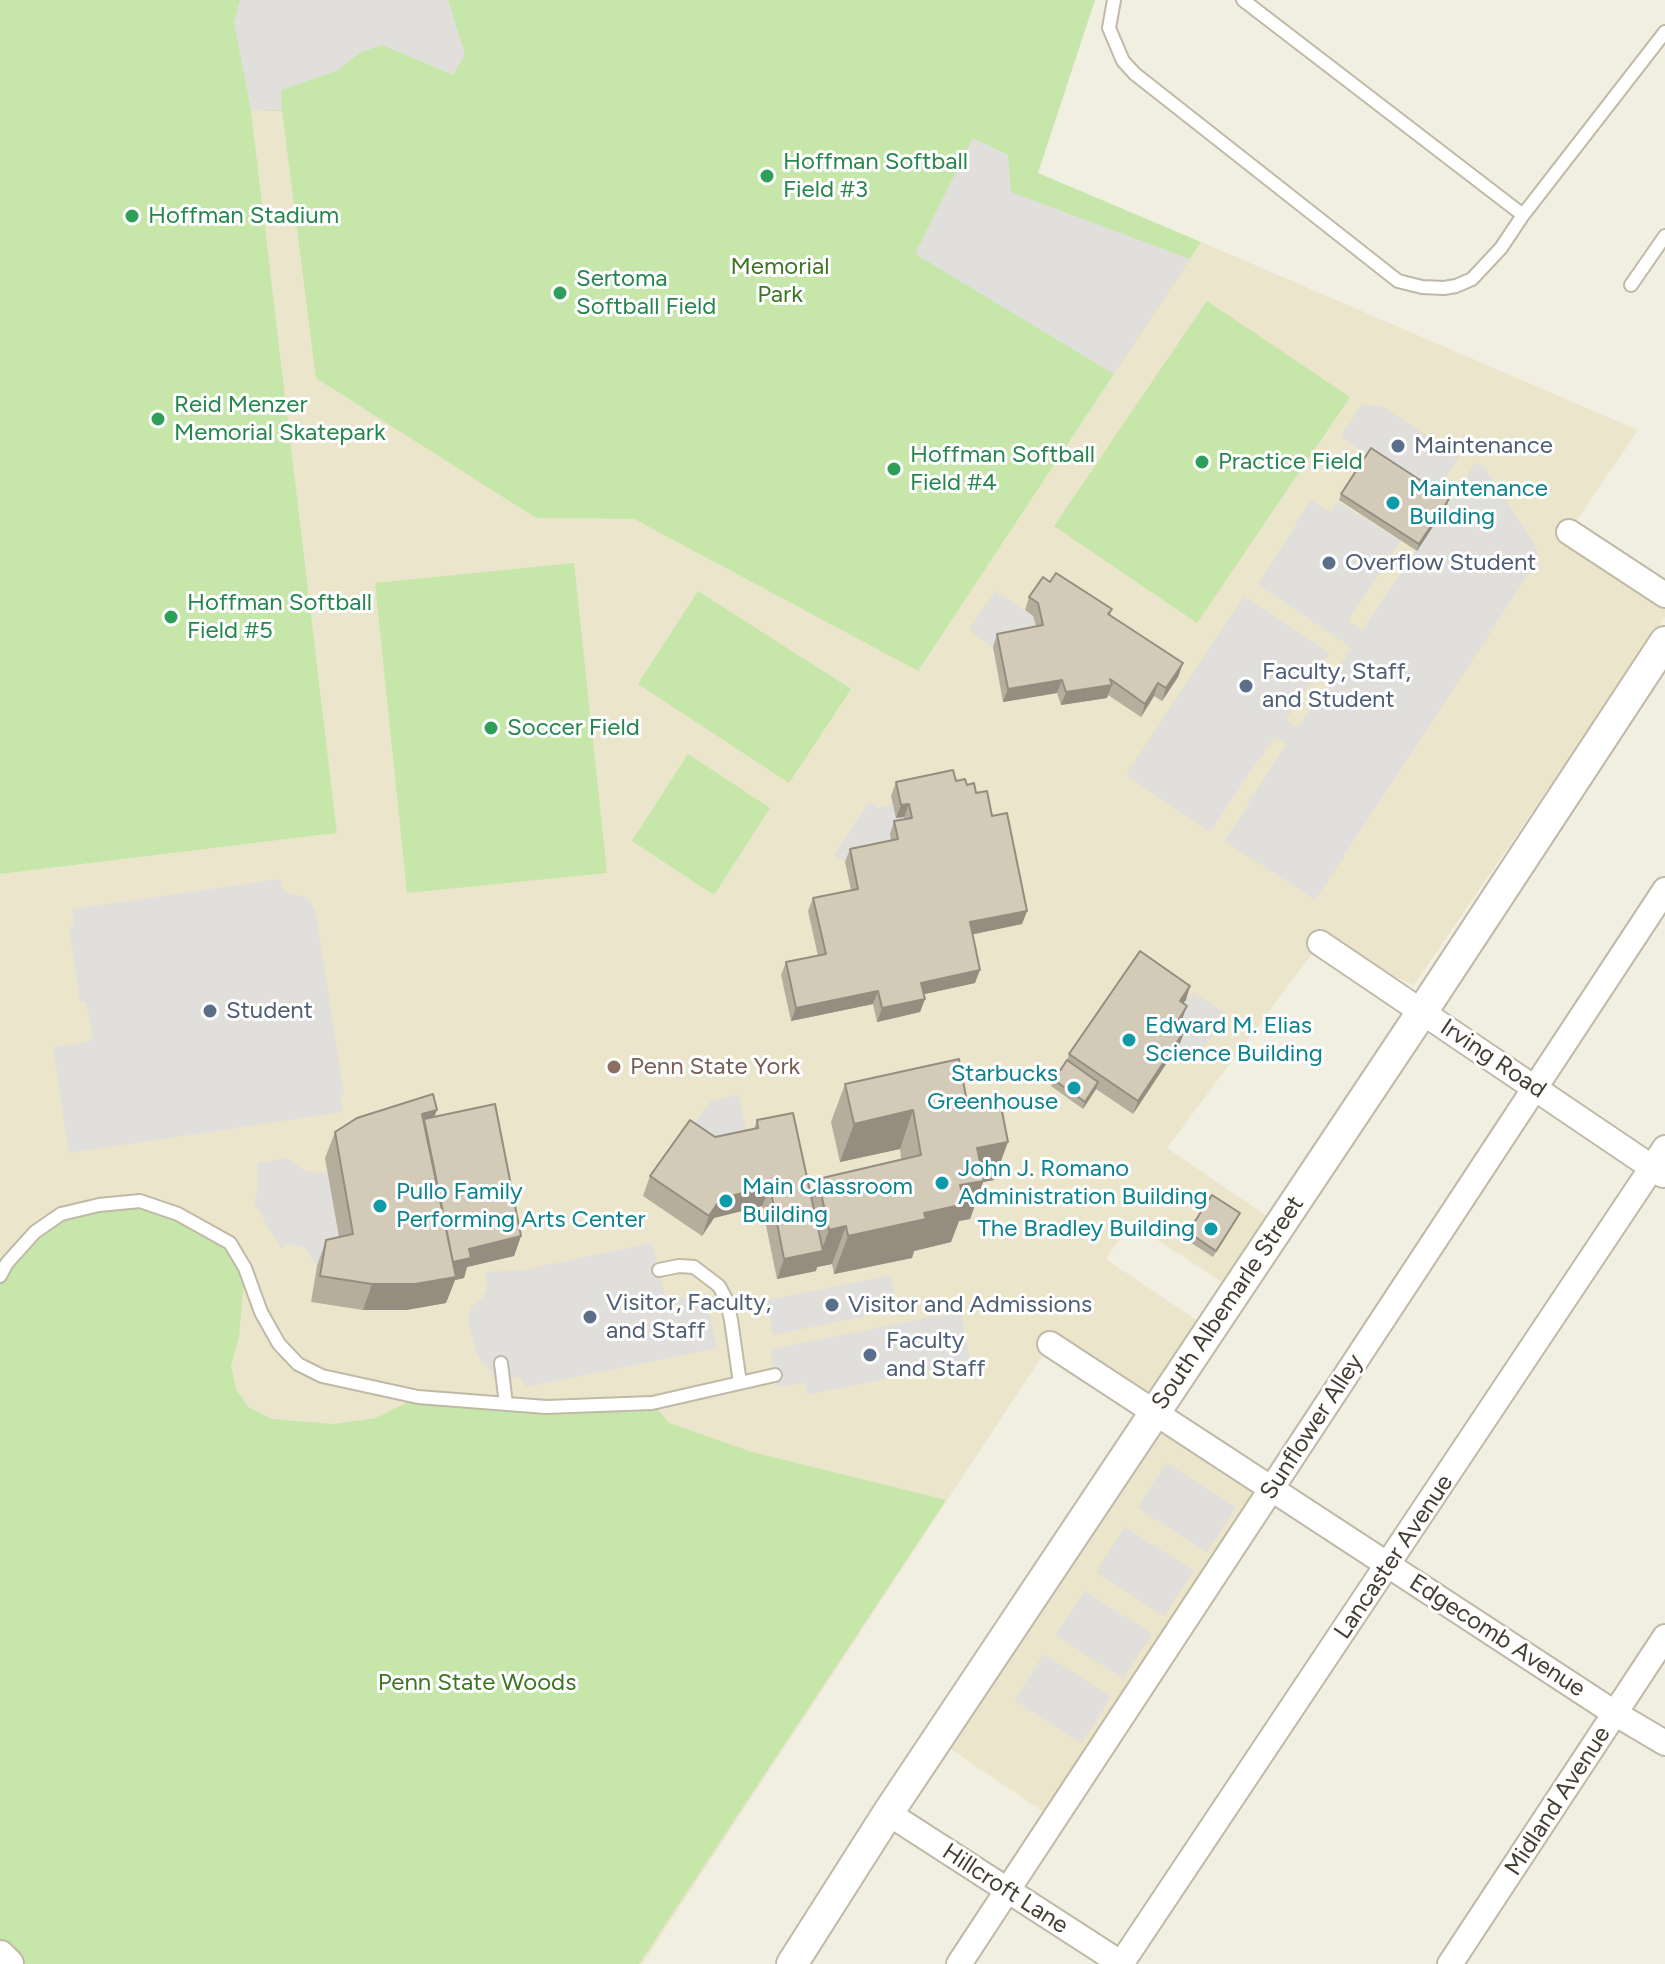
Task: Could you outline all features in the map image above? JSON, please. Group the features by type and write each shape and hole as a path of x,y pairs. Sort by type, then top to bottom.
{"street":[{"path":"1569,532 1665,595"},
{"name":"South Albemarle Street","path":"792,1964 888,1813 1665,642"},
{"name":"Sunflower Alley","path":"959,1964 1665,890"},
{"name":"Irving Road","path":"1320,943 1535,1087 1661,1164"},
{"name":"Lancaster Avenue","path":"1122,1964 1661,1164"},
{"name":"Edgecomb Avenue","path":"1050,1344 1665,1743"},
{"name":"Midland Avenue","path":"1450,1964 1665,1637"},
{"name":"Hillcroft Lane","path":"888,1813 1122,1964"},
{"path":"0,1956 8,1964"}],"lane":[{"path":"1114,0 1109,28 1123,61 1135,74 1398,281 1422,287 1444,288 1472,279 1501,248 1523,215 1665,32"},
{"path":"1243,0 1523,215"},
{"path":"1631,285 1665,236"},
{"path":"0,1276 7,1263 35,1232 61,1214 99,1205 140,1201 178,1214 230,1243 245,1268 261,1312 279,1344 298,1364 322,1376 418,1397 546,1407 652,1403 775,1375"},
{"path":"659,1270 694,1267 719,1286 731,1320 740,1383"},
{"path":"501,1363 506,1404"}],"shaded area":[{"path":"240,0 448,0 465,54 453,75 382,45 361,52 337,71 281,90 282,110 251,110 234,23"},
{"name":"Penn State York","path":"251,110 282,110 317,378 536,518 634,519 918,671 1201,242 1638,430 1569,532 1665,608 1665,617 1414,985 1320,943 1167,1148 1280,1225 1236,1291 1131,1223 1106,1259 1211,1330 1155,1413 1271,1489 1054,1819 937,1740 1154,1413 1050,1344 642,1964 8,1964 0,1956 0,874 337,833"},
{"path":"973,138 1008,155 1011,192 1190,259 1114,374 915,254"},
{"name":"Maintenance","path":"1362,404 1383,407 1459,457 1432,496 1341,437"},
{"path":"1476,462 1485,468 1533,542 1539,558 1315,900 1225,841 1286,744 1274,737 1210,832 1126,775 1244,596 1329,653 1286,719 1298,728 1352,648 1258,585 1311,500 1331,512 1338,502 1401,541 1348,621 1362,631"},
{"path":"995,591 1033,616 1038,638 993,647 969,630"},
{"path":"870,801 879,808 893,804 904,817 907,831 893,853 845,862 834,855"},
{"name":"Student","path":"280,879 284,892 306,897 315,909 344,1094 340,1094 343,1112 69,1153 53,1048 93,1040 86,1002 80,1002 69,927 74,925 72,909"},
{"path":"1194,993 1226,1014 1193,1064 1175,1051 1180,1043 1171,1037 1175,1014 1185,999"},
{"path":"738,1094 751,1148 683,1139 710,1102"},
{"path":"286,1158 307,1171 328,1173 344,1260 317,1266 305,1248 289,1244 281,1248 254,1203 258,1189 257,1163"},
{"name":"Visitor, Faculty, and Staff","path":"652,1243 666,1302 705,1294 717,1348 526,1387 521,1377 494,1379 477,1356 468,1320 471,1308 483,1297 488,1287 485,1272 523,1270"},
{"name":"Visitor and Admissions","path":"891,1275 897,1310 773,1335 767,1300"},
{"name":"Faculty and Staff","path":"961,1311 970,1362 807,1395 805,1383 777,1387 770,1349"},
{"path":"1166,1463 1236,1507 1207,1552 1137,1508"},
{"path":"1125,1527 1194,1571 1164,1616 1096,1572"},
{"path":"1085,1591 1152,1634 1123,1679 1056,1635"},
{"path":"1044,1654 1111,1697 1081,1744 1014,1700"}],"green space":[{"name":"Memorial Park","path":"0,0 1095,0 1038,173 1201,242 918,671 634,519 536,518 316,378 282,111 251,110 337,833 0,874"},
{"name":"Practice Field","path":"1207,301 1350,397 1197,623 1054,526"},
{"name":"Soccer Field","path":"574,563 607,873 407,893 375,583"},
{"path":"698,591 851,689 789,783 638,684"},
{"path":"688,754 770,808 714,895 632,841"},
{"name":"Penn State Woods","path":"140,1201 210,1231 245,1268 239,1336 231,1366 236,1389 248,1407 272,1419 334,1424 376,1418 418,1397 546,1407 652,1403 669,1423 752,1452 946,1500 639,1964 8,1964 0,1956 0,1276 61,1214"}],"building":[{"name":"Maintenance Building","path":"1371,448 1449,499 1419,544 1341,494"},
{"path":"1056,573 1112,609 1108,614 1183,663 1166,688 1158,683 1145,704 1110,679 1112,685 1066,692 1062,680 1008,689 997,634 1043,625 1038,603 1029,597 1043,577 1050,582"},
{"path":"953,770 956,781 965,779 967,785 974,783 976,793 987,791 992,816 1007,813 1027,911 970,922 980,970 921,983 925,999 882,1008 878,991 796,1008 786,962 826,954 813,898 858,889 850,849 898,839 894,821 912,818 909,804 901,805 896,782"},
{"name":"Edward M. Elias Science Building","path":"1140,951 1190,986 1180,1001 1187,1006 1176,1024 1185,1030 1138,1101 1069,1054"},
{"path":"959,1059 967,1102 999,1096 1008,1142 977,1148 984,1181 960,1185 965,1204 924,1213 926,1219 848,1236 846,1226 829,1230 818,1179 921,1155 913,1110 854,1124 845,1084"},
{"name":"Starbucks Greenhouse","path":"1067,1060 1098,1082 1085,1102 1054,1080"},
{"name":"Pullo Family Performing Arts Center","path":"433,1094 437,1110 422,1114 456,1277 415,1284 372,1284 320,1276 326,1240 353,1234 335,1132 357,1118"},
{"path":"495,1104 521,1236 469,1249 471,1258 453,1262 424,1119"},
{"name":"Main Classroom Building","path":"793,1113 823,1251 784,1259 770,1187 721,1198 709,1216 650,1176 690,1120 715,1137 758,1128 757,1120"},
{"name":"The Bradley Building","path":"1212,1195 1240,1213 1216,1251 1188,1232"}],"place":[{"name":"Hoffman Softball Field #3","path":"767,176"},
{"name":"Hoffman Stadium","path":"132,216"},
{"name":"Sertoma Softball Field","path":"560,293"},
{"name":"Reid Menzer Memorial Skatepark","path":"158,419"},
{"name":"Maintenance","path":"1398,446"},
{"name":"Practice Field","path":"1202,462"},
{"name":"Hoffman Softball Field #4","path":"894,469"},
{"name":"Maintenance Building","path":"1393,503"},
{"name":"Overflow Student","path":"1329,563"},
{"name":"Hoffman Softball Field #5","path":"171,617"},
{"name":"Faculty, Staff, and Student","path":"1246,686"},
{"name":"Soccer Field","path":"491,728"},
{"name":"Student","path":"210,1011"},
{"name":"Edward M. Elias Science Building","path":"1129,1040"},
{"name":"Penn State York","path":"614,1067"},
{"name":"Starbucks Greenhouse","path":"1074,1088"},
{"name":"John J. Romano Administration Building","path":"942,1183"},
{"name":"Main Classroom Building","path":"726,1201"},
{"name":"Pullo Family Performing Arts Center","path":"380,1206"},
{"name":"The Bradley Building","path":"1211,1229"},
{"name":"Visitor and Admissions","path":"832,1305"},
{"name":"Visitor, Faculty, and Staff","path":"590,1317"},
{"name":"Faculty and Staff","path":"870,1355"}]}
